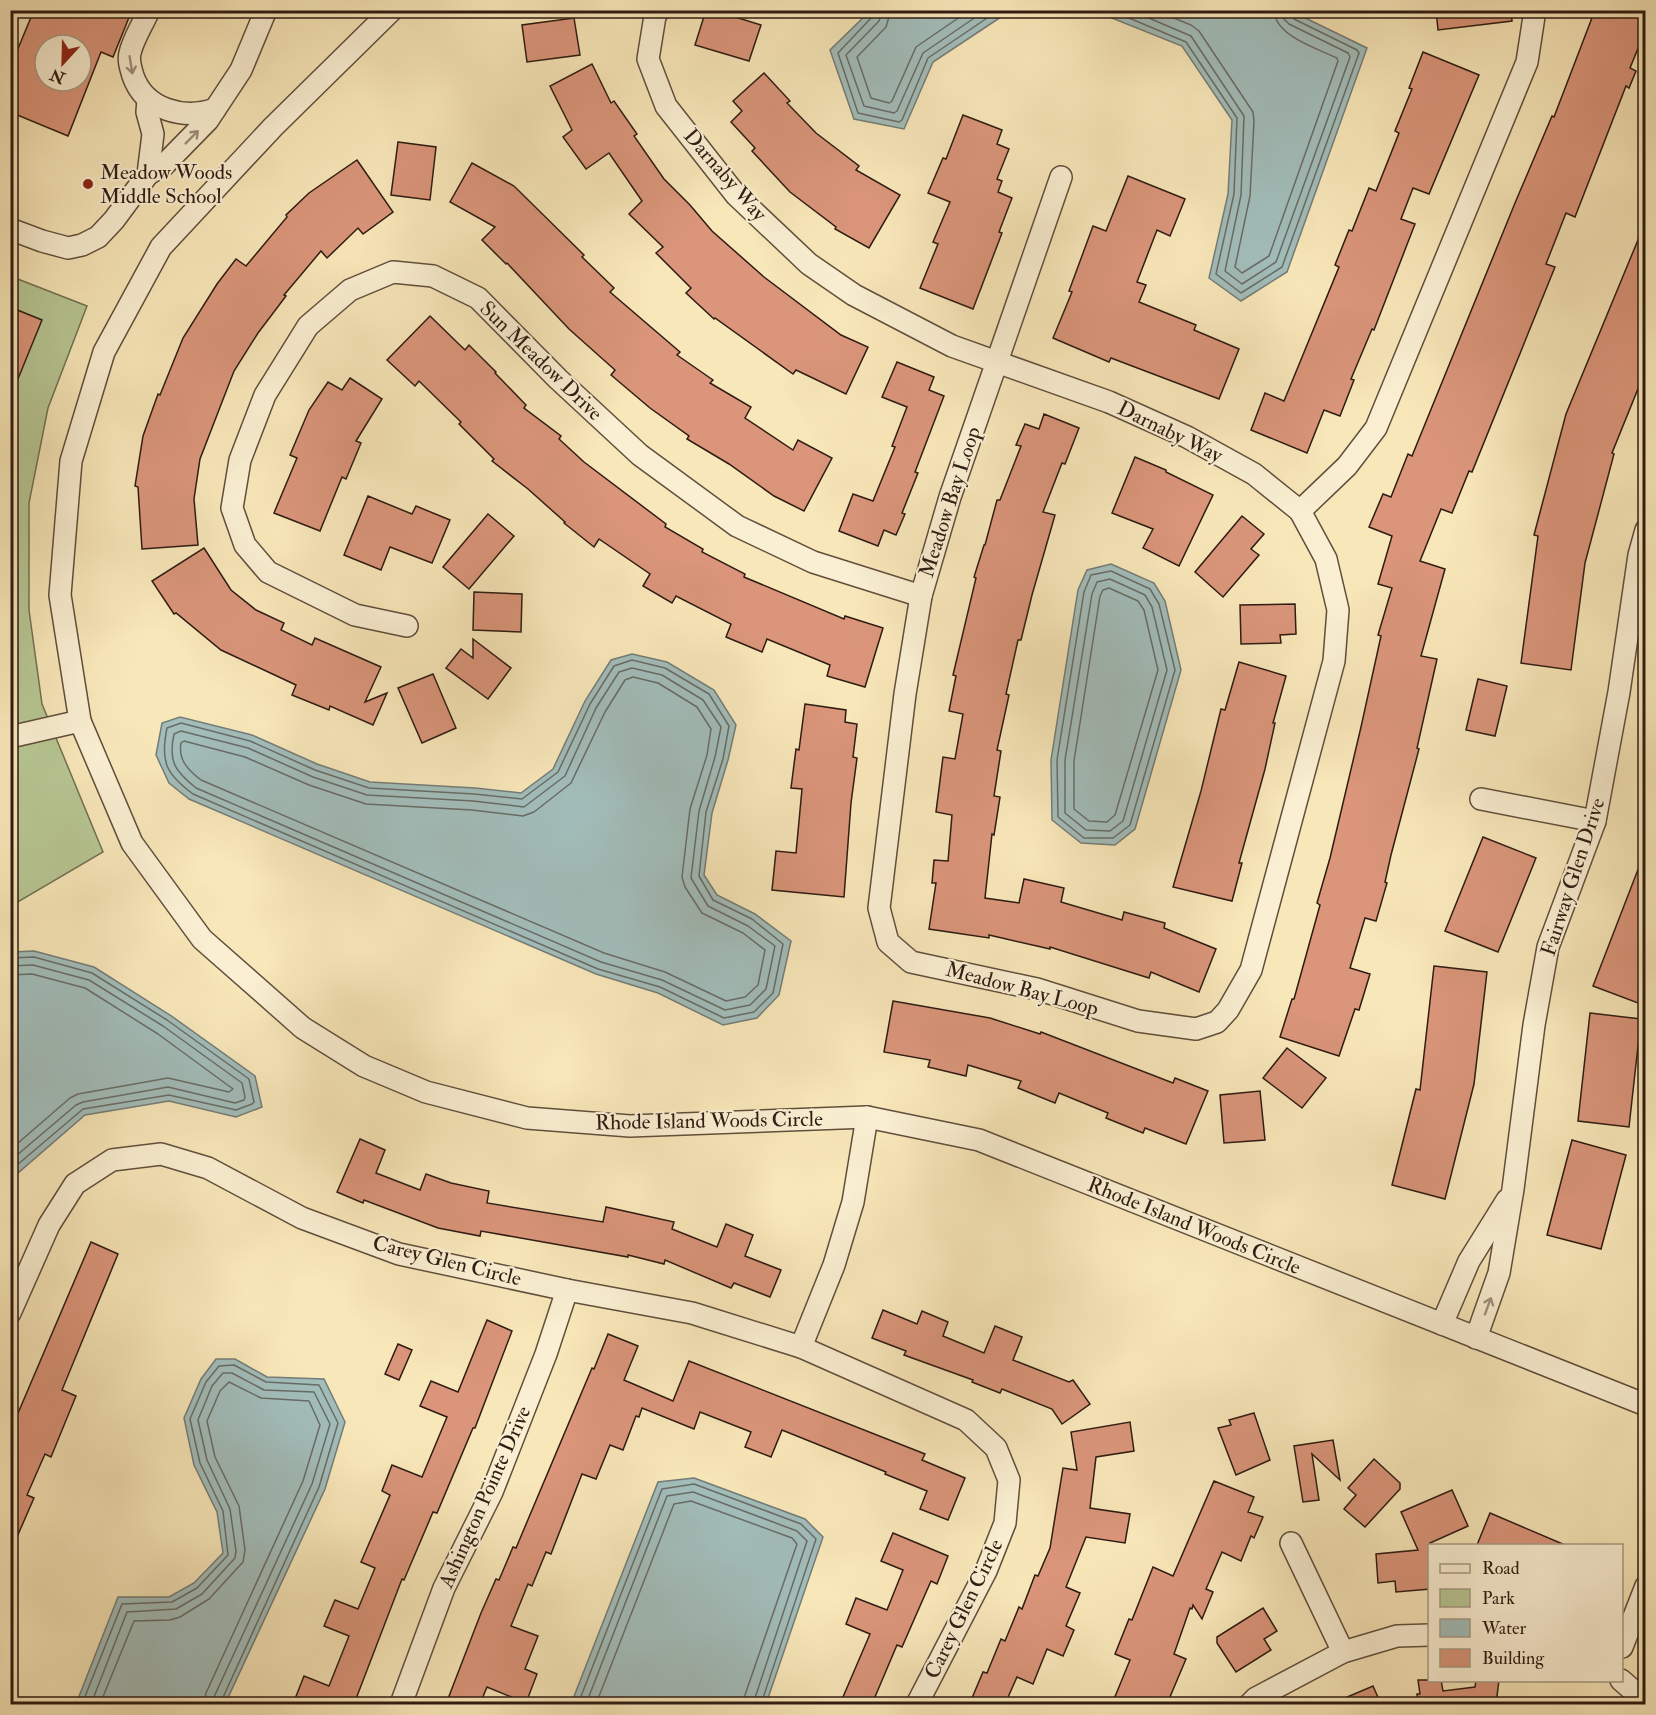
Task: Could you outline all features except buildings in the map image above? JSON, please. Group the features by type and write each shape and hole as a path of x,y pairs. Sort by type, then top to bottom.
{"street":[{"path":"149,10 130,54 130,68 143,95 169,111 188,114 215,109"},
{"path":"10,229 68,248 82,245 98,237 114,220 148,174 164,165 198,131 215,109 241,70 266,10"},
{"name":"Rhode Island Woods Circle","path":"392,10 273,127 161,247 104,352 71,460 60,595 80,721 132,843 202,939 303,1028 364,1066 426,1092 527,1118 630,1126 867,1117 979,1140 1646,1405"},
{"name":"Darnaby Way","path":"659,10 655,16 648,59 666,106 736,195 809,264 854,296 952,346 1109,402 1187,437 1254,474 1300,511"},
{"path":"1300,511 1347,466 1376,428 1527,62 1535,10"},
{"path":"147,99 147,112 153,134 148,174"},
{"name":"Meadow Bay Loop","path":"1061,177 950,497 921,596 904,694 879,908 888,942 911,962 1037,989 1138,1021 1196,1029 1217,1022 1228,1010 1251,970 1334,661 1338,610 1336,600 1326,559 1300,511"},
{"name":"Sun Meadow Drive","path":"407,626 355,615 268,572 245,545 232,508 240,460 264,395 308,326 350,290 393,272 433,276 478,298 558,380 640,455 737,526 813,562 921,596"},
{"name":"Fairway Glen Drive","path":"1476,1338 1499,1273 1514,1189 1534,1025 1548,947 1595,821 1646,530"},
{"path":"10,737 80,721"},
{"path":"1481,799 1595,821"},
{"path":"801,1347 834,1265 853,1202 867,1117"},
{"name":"Carey Glen Circle","path":"10,1313 49,1224 75,1184 112,1160 161,1154 208,1168 302,1218 399,1254 567,1290 692,1313 801,1347 966,1420 996,1448 1009,1480 1005,1523 986,1571 917,1704"},
{"name":"Fairway Glen Drive","path":"1442,1324 1469,1261 1514,1189"},
{"path":"1469,1261 1499,1273"},
{"name":"Ashington Pointe Drive","path":"401,1704 444,1588 492,1492 546,1354 567,1290"},
{"path":"1291,1544 1343,1652"},
{"path":"1623,1644 1646,1586"},
{"path":"1250,1704 1256,1698 1343,1652 1397,1636 1428,1635"},
{"path":"1623,1682 1646,1702"}],"green space":[{"path":"10,276 87,306 48,408 29,503 29,610 42,704 103,852 11,906"}],"water":[{"path":"871,10 1010,11 933,62 904,129 854,119 830,50"},
{"path":"1078,11 1291,11 1367,48 1287,272 1241,301 1209,278 1228,194 1232,120 1182,46 1097,12"},
{"path":"1111,564 1154,583 1165,601 1181,670 1135,829 1115,845 1081,843 1052,820 1051,760 1078,590 1087,570"},
{"path":"632,654 667,662 714,690 736,725 712,813 704,875 717,895 755,914 791,941 779,995 757,1018 723,1025 658,993 596,974 189,799 169,783 156,755 162,723 180,717 252,735 317,764 370,782 521,793 553,769 585,701 611,660"},
{"path":"34,951 94,967 170,1015 255,1076 262,1107 236,1117 169,1101 85,1115 11,1179 11,952"},
{"path":"216,1359 235,1359 267,1377 324,1379 345,1422 325,1489 225,1704 76,1704 118,1597 169,1597 194,1583 223,1553 217,1512 194,1465 184,1418 201,1379"},
{"path":"694,1478 805,1519 823,1537 766,1704 571,1704 658,1482"}],"place":[{"name":"Meadow Woods Middle School","path":"88,184"}]}
